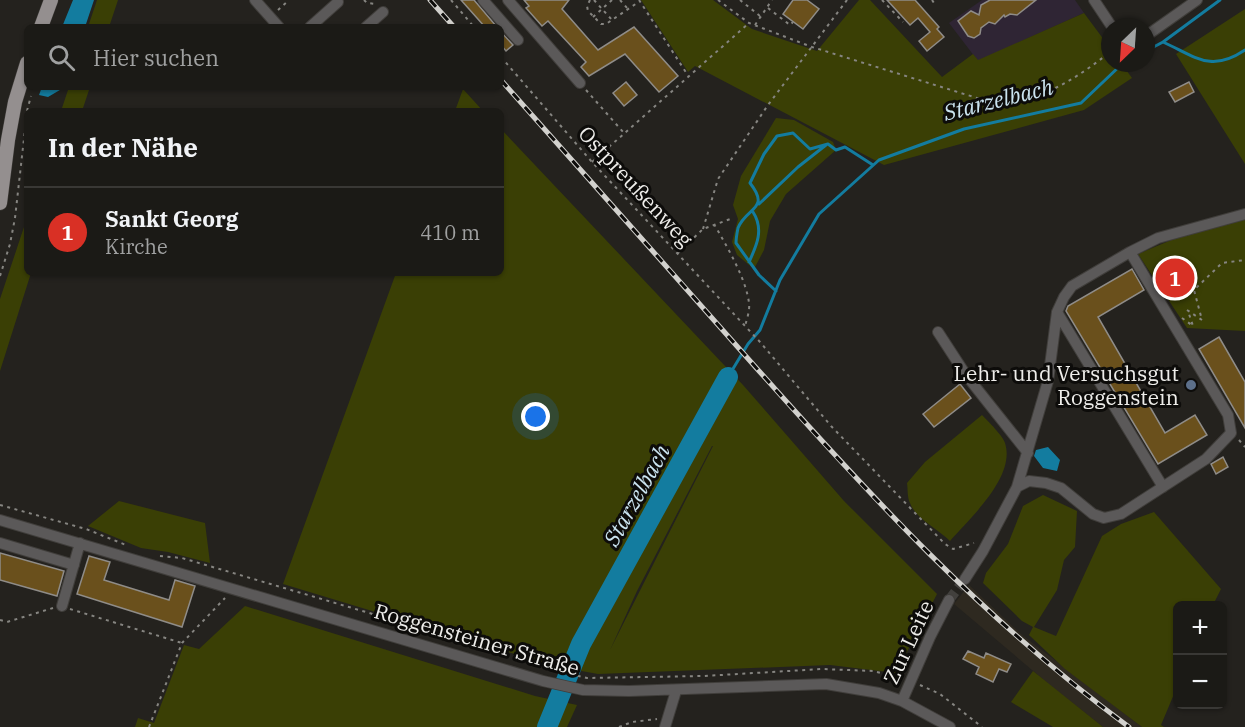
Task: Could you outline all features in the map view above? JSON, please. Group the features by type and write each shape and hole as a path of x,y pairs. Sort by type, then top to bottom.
{"main road":[{"path":"42,24 51,0"},
{"path":"0,203 15,102 24,73"}],"street":[{"path":"255,0 276,24"},
{"path":"483,0 519,40"},
{"path":"1094,0 1106,18"},
{"path":"1155,30 1197,0"},
{"path":"313,24 338,2"},
{"path":"498,16 509,2 580,83"},
{"path":"369,24 383,12"},
{"path":"965,579 983,551 1017,487 1048,381 1057,312 1072,286 1158,238 1245,214"},
{"path":"1017,487 1029,481 1046,483 1061,488 1093,514 1104,518 1122,514 1206,459 1231,433 1228,415 1130,252"},
{"path":"1057,312 1163,487"},
{"path":"938,332 966,375 1028,453"},
{"name":"Roggensteiner Straße","path":"0,520 543,681 583,690 676,691 826,684 879,693 902,701 950,727"},
{"path":"0,543 74,565"},
{"path":"62,606 80,543"},
{"name":"Zur Leite","path":"902,701 930,637 950,600"},
{"path":"666,722 676,691"}],"path":[{"path":"364,0 378,4 383,0"},
{"path":"451,0 471,24"},
{"path":"590,0 586,6 601,24 606,24 640,1 690,77"},
{"path":"594,0 612,20"},
{"path":"593,17 612,0"},
{"path":"620,0 629,9"},
{"path":"718,0 749,22 812,47 990,102 1008,104 1025,101 1083,74 1101,59"},
{"path":"740,0 760,16"},
{"path":"755,25 772,0"},
{"path":"703,229 717,179 768,105 847,0"},
{"path":"882,0 903,22"},
{"path":"768,8 790,25 793,22"},
{"path":"592,162 749,22"},
{"name":"Ostpreußenweg","path":"504,60 592,162 760,342 831,426 945,544 953,549 977,543 983,551"},
{"path":"580,83 624,133"},
{"path":"28,108 31,95"},
{"path":"0,276 15,218 24,138"},
{"path":"678,253 703,229 733,218"},
{"path":"714,224 729,249 746,289 750,306 745,326"},
{"path":"1187,310 1202,320 1194,290 1222,263 1245,260"},
{"path":"0,505 86,529 126,546"},
{"path":"158,555 182,558 502,652 550,669 587,678 704,676 822,669 873,671 911,681 940,694 982,727"},
{"path":"149,727 182,643 224,601 228,586"},
{"path":"0,620 7,622 62,606 182,643"},
{"path":"619,727 632,722 666,722"}],"shaded area":[{"path":"982,0 1075,0 1084,13 978,61 949,23"},
{"path":"969,585 1021,634 1142,727 1103,727 1051,686 954,604"}],"green space":[{"path":"97,0 118,0 110,24 89,24"},
{"path":"641,0 713,0 752,29 817,51 859,0 870,0 942,77 973,54 978,60 1084,13 1101,36 1101,72 1128,72 1132,78 1084,110 884,165 695,66 688,72"},
{"path":"1245,9 1245,164 1176,54"},
{"path":"68,90 89,90 83,108 62,108"},
{"path":"464,90 480,108 456,108"},
{"path":"776,118 794,120 833,142 836,150 786,194 770,221 764,250 754,269 737,255 732,242 738,219 733,205 741,176"},
{"path":"504,132 743,385 844,501 937,594 896,673 830,665 598,674 554,666 283,584 395,276 504,276","holes":["713,446 610,650 637,591"]},
{"path":"1245,217 1245,331 1187,328 1138,254 1200,228"},
{"path":"24,227 24,276 30,276 0,371 0,299"},
{"path":"982,415 1004,440 1007,456 1004,469 989,496 950,541 917,514 908,498 907,483 925,462"},
{"path":"1043,495 1077,511 1075,547 1064,560 1057,590 1034,627 1056,636 1102,536 1121,524 1154,512 1221,589 1215,601 1173,601 1173,696 1161,725 1164,727 1142,727 1065,669 1029,635 1033,627 1022,621 983,583 986,573 1008,544 1023,506"},
{"path":"119,501 205,523 210,563 168,552 141,548 88,526"},
{"path":"245,606 535,696 577,705 567,727 135,727 138,718 154,723 184,645 199,649"},
{"path":"1033,671 1103,727 1053,727 1011,702"}],"water":[{"path":"73,0 94,0 86,24 63,24"},
{"path":"41,90 60,90 48,97 39,95"},
{"path":"1048,447 1060,460 1057,471 1043,468 1034,456 1036,450"}],"building":[{"path":"461,0 474,0 494,24 482,24"},
{"path":"524,0 569,0 562,9 598,50 634,27 678,76 659,92 625,54 589,76 581,67 586,62 548,21 542,26 526,8 529,6"},
{"path":"793,0 807,0 819,9 803,29 783,14"},
{"path":"887,0 915,0 939,27 937,29 944,37 927,51 919,41 930,32 918,18 910,25"},
{"path":"990,0 1036,0 1017,15 1010,14 1005,17 1004,15 995,24 989,22 974,38 968,36 958,21 971,11 979,15 981,5"},
{"path":"504,35 513,45 506,51 504,49"},
{"path":"626,82 637,95 624,106 613,93"},
{"path":"1189,82 1194,92 1175,102 1169,92"},
{"path":"1132,269 1144,290 1098,317 1165,433 1195,415 1207,435 1158,464 1066,311 1068,306"},
{"path":"1164,270 1186,271 1186,286 1163,285"},
{"path":"1219,337 1245,382 1245,428 1199,349"},
{"path":"960,384 971,398 934,427 923,414"},
{"path":"1223,457 1228,467 1216,474 1211,464"},
{"path":"0,553 64,571 57,596 0,580"},
{"path":"89,556 110,562 104,580 169,600 175,580 195,586 182,627 77,594"},
{"path":"968,651 984,658 986,653 1011,664 1007,672 999,669 993,682 976,674 979,667 963,659"}],"waterway":[{"name":"Starzelbach","path":"1155,46 1220,0"},
{"path":"1163,42 1194,57 1213,62 1233,57 1245,50"},
{"name":"Starzelbach","path":"728,377 748,344 760,330 780,280 819,214 879,160 964,129 1081,103 1114,72"},
{"name":"Starzelbach","path":"776,291 759,275 736,243 738,228 758,204 756,192 750,183 764,154 777,136 793,133 810,149 828,144 836,150 845,147 873,165"},
{"name":"Starzelbach","path":"759,204 798,167 826,145"},
{"name":"Starzelbach","path":"749,262 759,231 753,212"},
{"name":"Starzelbach","path":"547,727 581,644 728,377"}],"tunnel":[{"path":"949,600 965,579"}],"railway":[{"path":"430,0 451,24"},
{"path":"504,83 795,412 930,555 1026,644 1129,727"}],"place":[{"name":"Sankt Georg","path":"1175,278"},
{"name":"Lehr- und Versuchsgut Roggenstein","path":"1191,385"}]}
